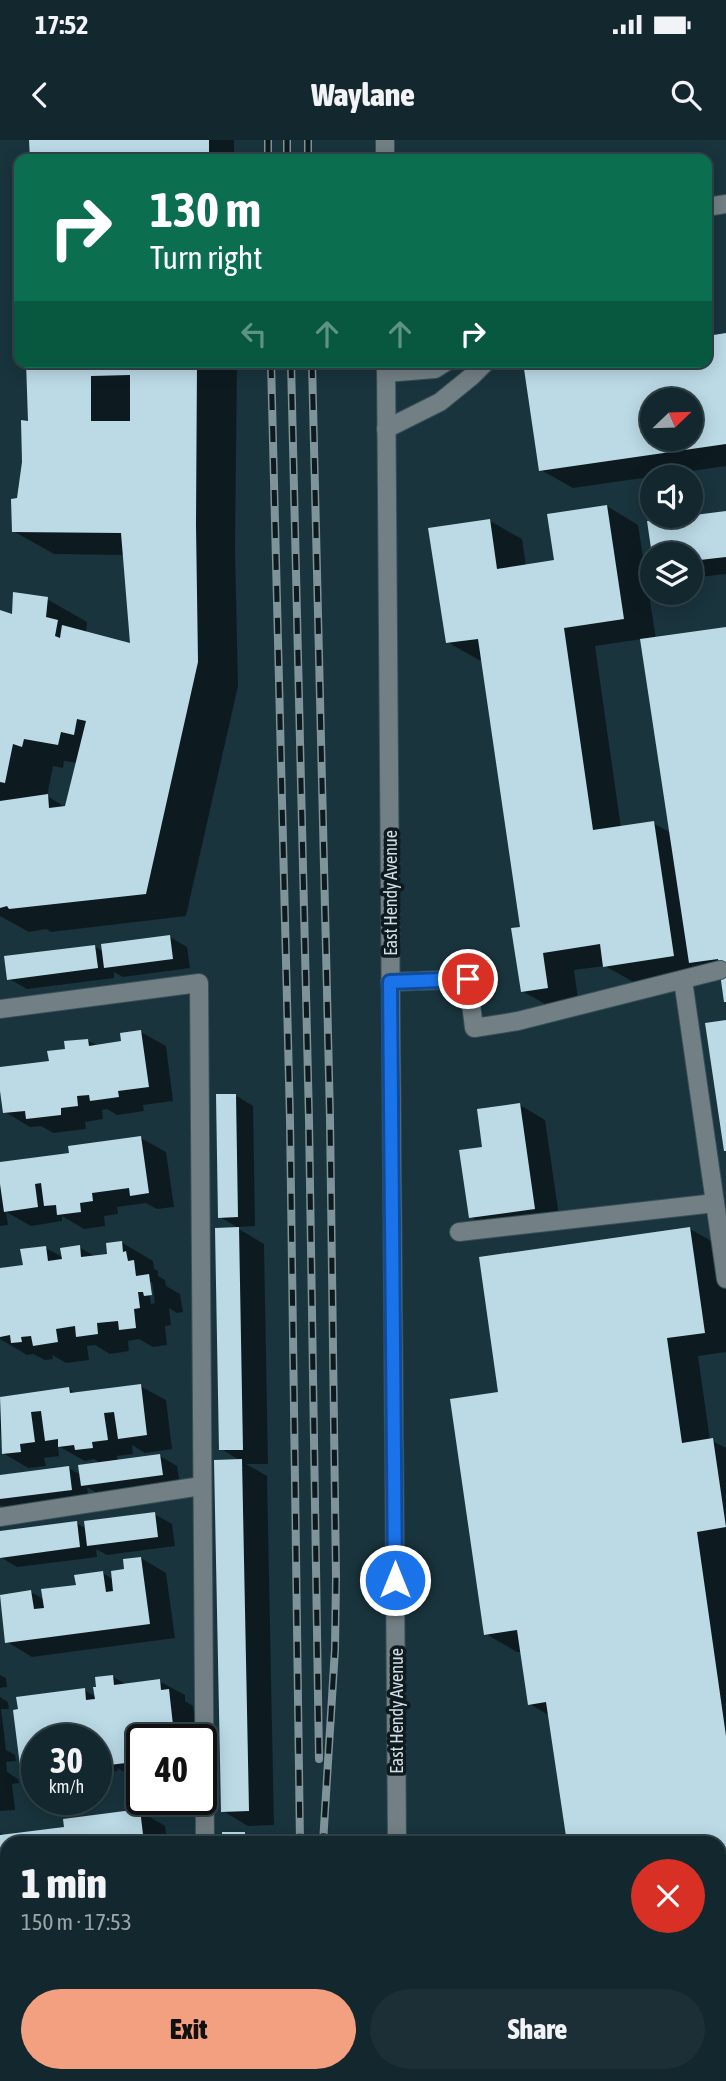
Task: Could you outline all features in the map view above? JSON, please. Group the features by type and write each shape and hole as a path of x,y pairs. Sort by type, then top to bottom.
{"street":[{"name":"East Hendy Avenue","path":"386,368 397,1836"},
{"path":"410,368 437,368"},
{"path":"386,429 440,402 480,368"},
{"path":"390,982 468,979 474,1028 518,1021 720,970"},
{"path":"683,980 726,1279"},
{"path":"0,1009 199,983 205,1836"},
{"path":"459,1232 715,1203"},
{"path":"0,1517 201,1486"}],"building":[{"path":"29,140 209,140 209,154 30,154"},
{"path":"726,333 726,444 704,447 704,388 640,388 640,452 671,452 539,471 524,368 712,368 712,335"},
{"path":"26,368 197,368 198,662 146,894 0,908 0,801 48,794 49,808 65,806 86,721 77,719 74,735 61,732 58,745 24,739 22,747 13,744 5,783 0,782 0,610 12,614 13,592 48,597 46,617 58,620 55,636 60,638 62,625 130,643 121,533 12,532 11,499 17,498 22,462 21,420 28,421","holes":["130,375 130,421 91,421 91,376"]},
{"path":"607,505 624,619 564,628 593,830 654,821 674,956 603,967 600,944 543,953 548,988 521,992 511,928 520,927 478,639 446,643 428,528 490,519 497,569 554,560 547,514"},
{"path":"726,511 726,557 703,560 703,542 650,542 648,528 703,528 703,514"},
{"path":"726,627 724,1002 718,959 689,963 640,639"},
{"path":"170,935 173,959 104,968 101,944"},
{"path":"95,945 98,968 7,980 4,956"},
{"path":"726,1020 726,1151 724,1151 705,1023"},
{"path":"141,1030 149,1087 118,1091 119,1097 90,1101 89,1095 77,1096 78,1106 61,1108 61,1115 26,1119 25,1111 3,1113 0,1067 49,1061 47,1051 65,1049 64,1041 88,1039 89,1046 121,1041 120,1033"},
{"path":"216,1094 236,1094 238,1217 218,1218"},
{"path":"520,1103 535,1209 469,1218 459,1150 482,1147 477,1109"},
{"path":"141,1136 149,1193 130,1196 129,1188 92,1193 93,1201 80,1203 81,1212 57,1215 56,1205 44,1206 41,1183 35,1184 38,1207 4,1212 0,1162 69,1153 68,1146"},
{"path":"239,1227 243,1450 219,1450 215,1228"},
{"path":"690,1227 705,1333 667,1338 682,1443 713,1438 726,1527 697,1532 726,1736 726,1836 566,1836 546,1702 528,1705 517,1630 484,1635 450,1399 498,1392 479,1257"},
{"path":"122,1241 123,1252 126,1251 128,1261 134,1260 136,1276 149,1274 152,1295 144,1296 143,1292 138,1292 140,1308 134,1309 136,1328 119,1330 118,1321 97,1323 98,1334 76,1337 75,1326 56,1329 58,1342 33,1346 31,1336 21,1337 22,1342 11,1343 10,1335 0,1337 0,1268 23,1265 20,1249 46,1246 48,1261 62,1259 60,1248 80,1245 81,1257 107,1254 106,1243"},
{"path":"141,1384 147,1435 118,1439 114,1412 104,1413 108,1440 92,1442 93,1448 75,1450 74,1445 58,1447 58,1439 45,1441 41,1411 31,1412 35,1442 20,1444 21,1452 2,1454 0,1397 69,1387 70,1393"},
{"path":"160,1454 163,1475 81,1486 78,1465"},
{"path":"242,1459 249,1811 221,1812 214,1460"},
{"path":"69,1466 72,1490 0,1499 0,1475"},
{"path":"155,1512 158,1537 87,1546 84,1521"},
{"path":"77,1521 80,1547 0,1558 0,1531"},
{"path":"141,1557 150,1624 5,1643 0,1595 31,1590 34,1609 44,1608 41,1589 76,1585 74,1575 103,1571 106,1592 113,1591 111,1571 124,1569 123,1559"},
{"path":"113,1675 114,1685 160,1679 161,1690 169,1689 173,1724 126,1724 126,1763 112,1765 112,1724 21,1724 20,1766 13,1710 18,1709 16,1697 85,1688 86,1700 95,1699 95,1677"},
{"path":"126,1811 126,1815 141,1815 143,1836 0,1836 64,1827 63,1819 112,1815 112,1813"},
{"path":"222,1832 245,1832 245,1836 222,1836"}],"railway":[{"path":"268,140 268,154"},
{"path":"287,140 287,154"},
{"path":"308,140 308,154"},
{"path":"271,368 290,1120 300,1836"},
{"path":"291,368 309,1120 319,1759"},
{"path":"312,368 330,1118 336,1578 335,1649 323,1836"}],"route":[{"path":"395,1580 390,982 468,979"}]}
